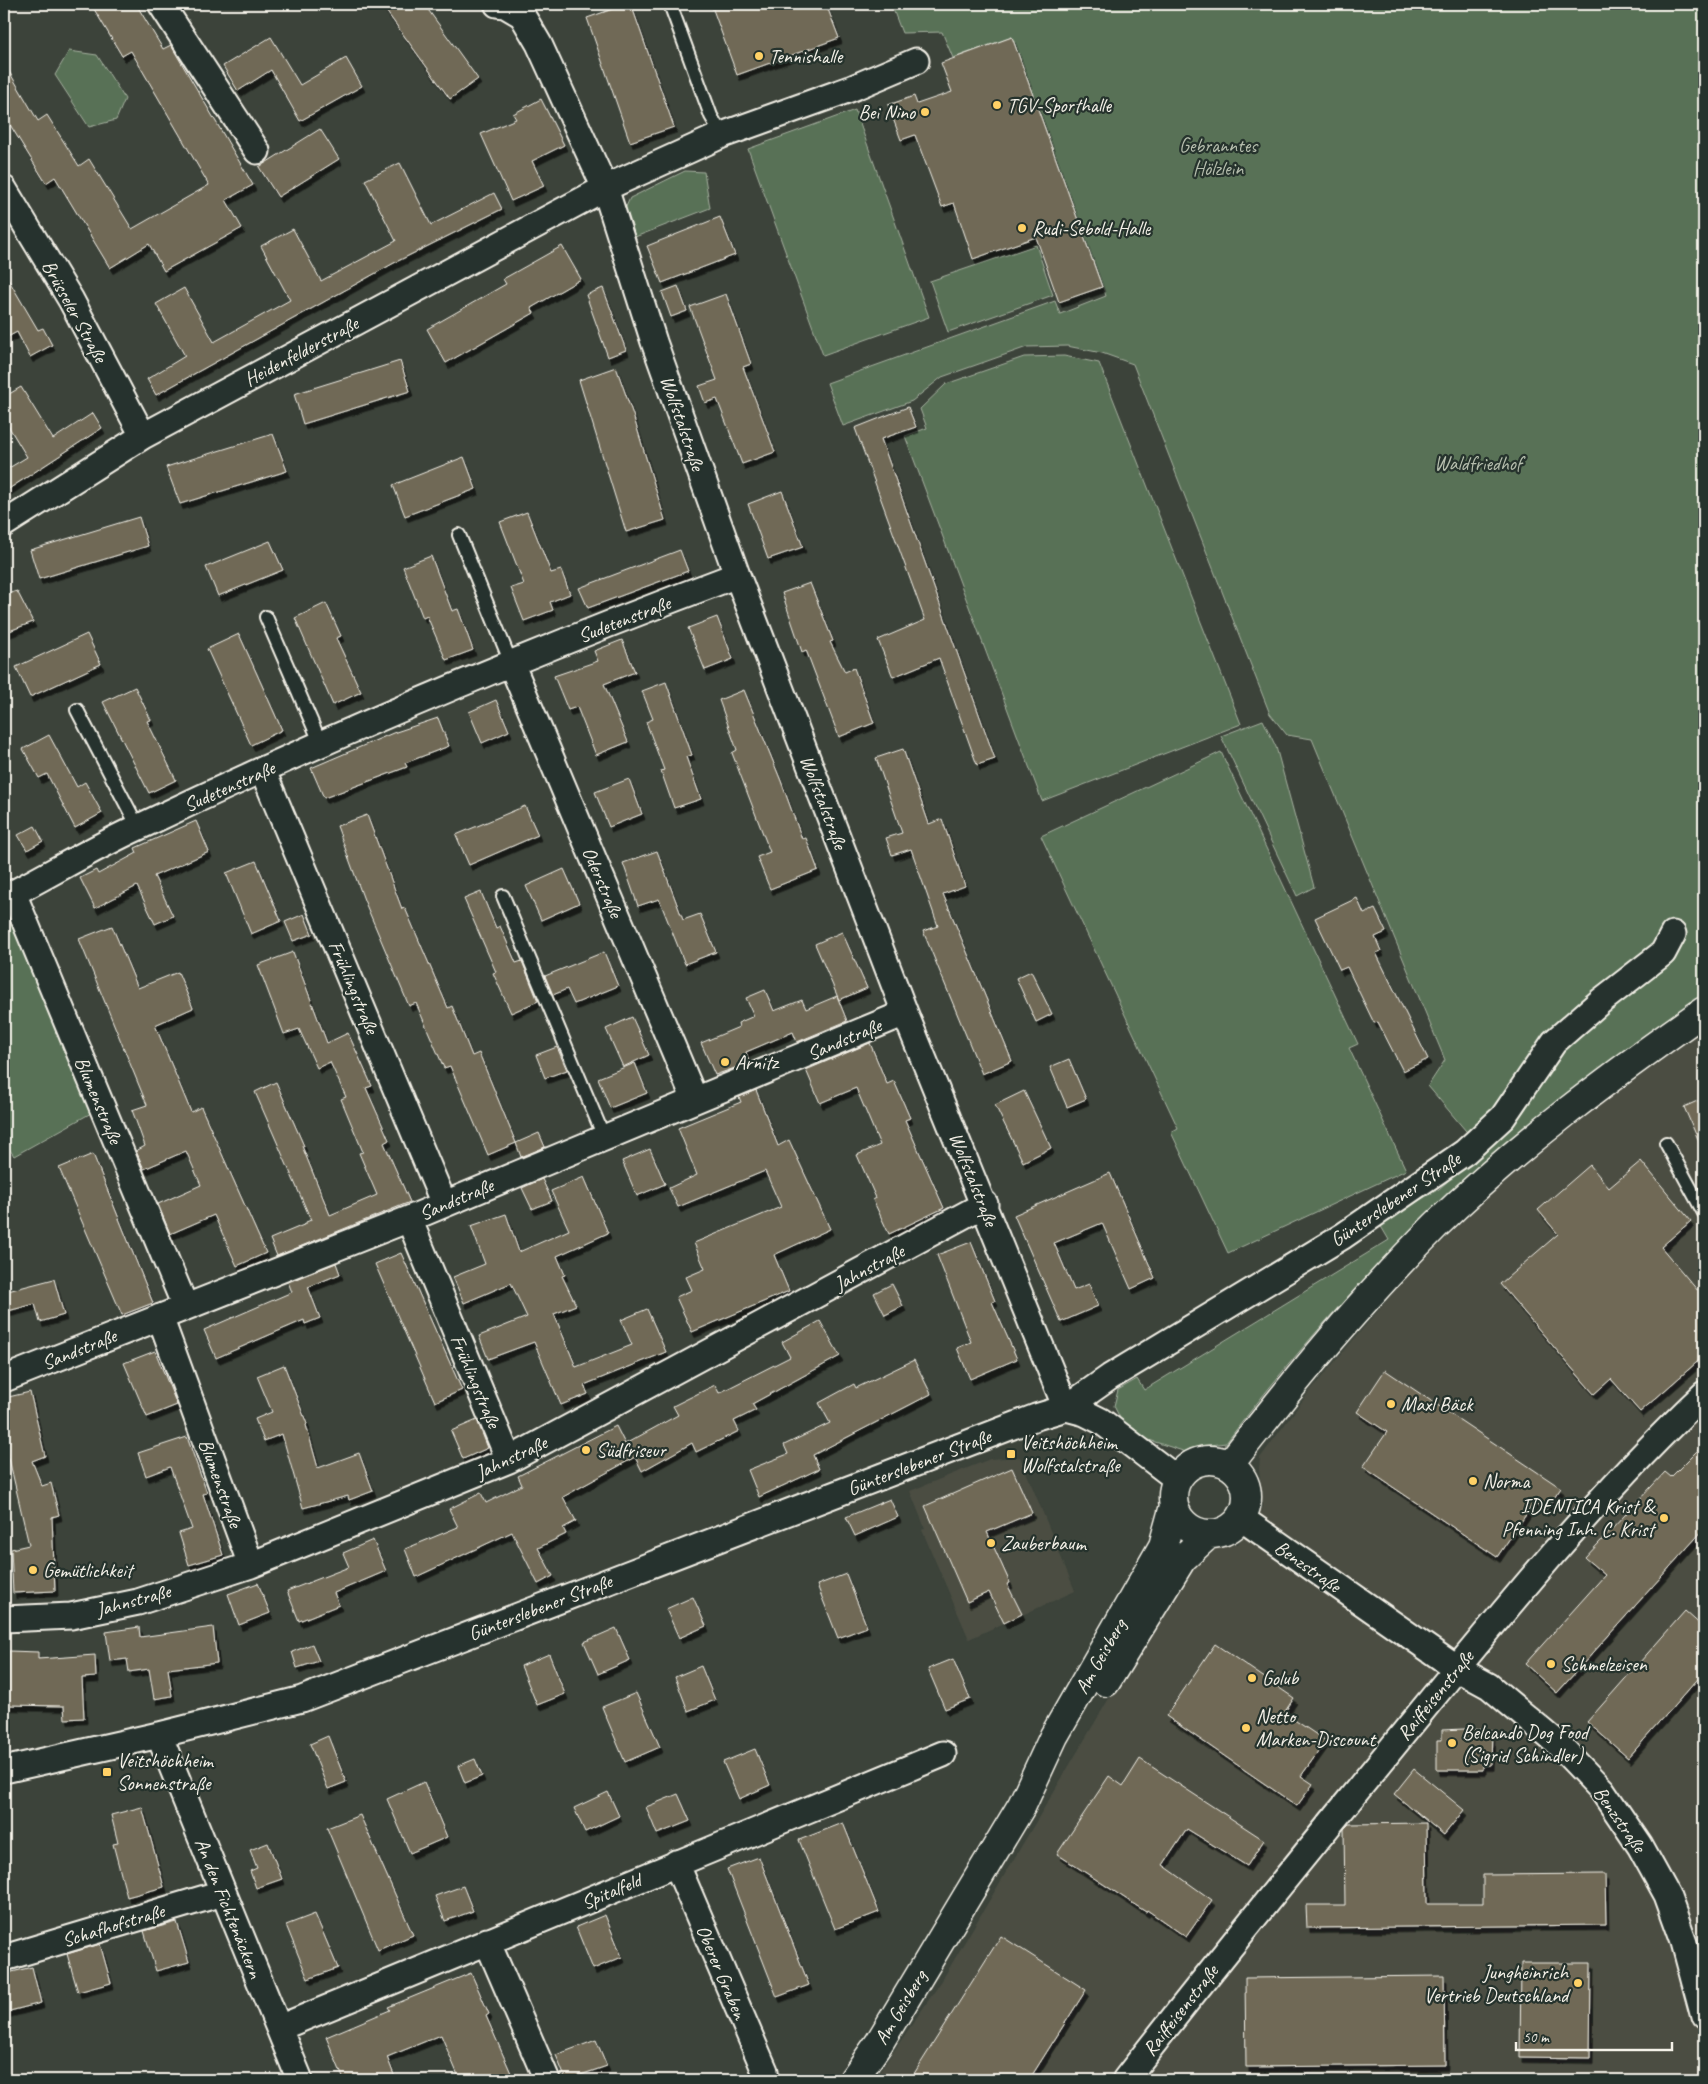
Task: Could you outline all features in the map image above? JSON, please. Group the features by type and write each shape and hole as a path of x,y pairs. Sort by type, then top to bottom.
{"street":[{"path":"161,4 257,151"},
{"name":"Wolfstalstraße","path":"497,4 504,5 522,15 539,44 605,188 654,342 737,576 905,1013 985,1204 1066,1408"},
{"path":"605,188 722,135 850,89 916,61"},
{"name":"Brüsseler Straße","path":"4,188 72,300 143,436"},
{"name":"Heidenfelderstraße","path":"4,524 143,436 605,188"},
{"name":"Sudetenstraße","path":"8,896 138,827 321,744 511,663 737,576"},
{"name":"Oderstraße","path":"511,663 695,1100"},
{"name":"Frühlingstraße","path":"263,771 444,1204"},
{"name":"Blumenstraße","path":"8,896 185,1306"},
{"name":"Günterslebener Straße","path":"4,1770 159,1735 302,1698 1036,1416 1066,1408 1110,1377 1343,1236 1465,1152 1503,1116 1554,1042 1601,1000 1663,953 1674,934"},
{"path":"1229,1465 1297,1379 1368,1297 1437,1225 1506,1162 1621,1069 1704,1010"},
{"name":"Sandstraße","path":"4,1379 409,1219 905,1013"},
{"name":"Jahnstraße","path":"4,1619 71,1616 129,1604 251,1565 509,1460 985,1204"},
{"name":"Frühlingstraße","path":"409,1219 509,1460"},
{"name":"Blumenstraße","path":"160,1316 251,1565"},
{"name":"Raiffeisenstraße","path":"1126,2080 1195,1990 1456,1668 1593,1509 1704,1394"},
{"path":"1066,1408 1085,1413 1101,1421 1178,1479"},
{"path":"1218,1461 1229,1465 1237,1472 1246,1486 1247,1502 1241,1518 1232,1527 1221,1532 1209,1534 1190,1528 1178,1515 1174,1506 1174,1489 1178,1479 1184,1471 1199,1462 1218,1461"},
{"name":"Am Geisberg","path":"1022,1805 1054,1736 1163,1546 1174,1506"},
{"name":"Benzstraße","path":"1241,1518 1456,1668 1490,1686 1557,1743 1602,1790 1640,1846 1667,1895 1684,1942 1704,2017"},
{"name":"Am Geisberg","path":"853,2080 879,2043 1022,1805 1066,1745 1182,1559 1209,1534"},
{"name":"An den Fichtenäckern","path":"159,1735 300,2080"},
{"name":"Spitalfeld","path":"279,2028 943,1754"},
{"name":"Oberer Graben","path":"676,1864 765,2071 766,2080"},
{"name":"Schafhofstraße","path":"4,1958 222,1893"},
{"path":"487,1941 547,2080"}],"lane":[{"path":"670,4 711,116 722,135"},
{"path":"459,535 511,663"},
{"path":"266,617 321,744"},
{"path":"77,710 138,827"},
{"path":"503,896 604,1137"},
{"path":"1666,1142 1704,1213"}],"shaded area":[{"path":"1704,1026 1704,2080 874,2080 941,1982 1197,1550 1217,1549 1238,1544 1263,1507 1259,1469 1260,1458 1309,1392 1405,1279 1507,1177 1634,1074"},
{"name":"Zauberbaum","path":"1020,1457 1075,1591 969,1639 922,1530 925,1528 910,1491 990,1459"}],"green space":[{"path":"891,4 1704,4 1704,994 1566,1094 1487,1159 1383,1259 1286,1367 1226,1443 1201,1446 1186,1452 1149,1440 1124,1426 1114,1406 1118,1390 1137,1379 1144,1390 1389,1240 1379,1223 1439,1189 1482,1150 1428,1086 1445,1060 1312,739 1287,735 1270,714 1133,364 1102,353 1067,346 1027,347 942,377 912,401 843,426 827,383 1055,301 1060,314 1106,296 1012,37 953,58 942,32 902,33"},
{"path":"69,51 97,55 125,99 116,120 89,127 55,75"},
{"path":"855,110 929,317 823,355 748,149"},
{"path":"685,171 704,172 710,208 635,237 625,209 630,198"},
{"path":"1036,245 1053,295 948,332 930,281"},
{"path":"1064,356 1099,363 1241,724 1042,801 905,436 927,428 920,409 946,384 1024,357"},
{"path":"1263,720 1276,747 1314,887 1297,896 1221,736"},
{"path":"1221,752 1358,1044 1349,1048 1406,1170 1228,1253 1171,1132 1178,1128 1041,836"},
{"path":"7,914 93,1112 14,1156 4,1141 4,915"}],"building":[{"path":"91,4 136,4 163,49 171,45 253,185 226,200 242,228 164,271 149,244 110,268 55,177 46,183 4,115 4,63 38,121 47,115 79,166 89,159 132,229 209,185 131,51 122,56"},
{"path":"381,4 424,4 478,79 450,99"},
{"path":"631,4 674,127 630,142 587,18"},
{"name":"Tennishalle","path":"711,4 826,4 839,38 737,75"},
{"path":"271,37 300,85 346,58 362,86 300,121 271,70 238,91 223,66"},
{"path":"1012,37 1102,287 1059,302 1036,237 973,259 954,203 942,207 915,135 901,140 888,105 914,96 917,104 952,92 941,63"},
{"path":"541,99 564,145 532,161 544,186 511,201 481,134 516,119 513,114"},
{"path":"320,129 339,159 278,197 259,167"},
{"path":"400,163 431,225 494,193 502,209 394,263 156,395 147,379 185,356 156,304 184,288 214,342 290,300 261,246 293,229 321,281 396,241 365,180"},
{"path":"720,217 735,255 662,283 647,246"},
{"path":"562,246 581,279 531,308 534,313 446,363 427,329 506,284 503,279"},
{"path":"4,272 38,330 43,328 52,345 30,357 17,332 4,339"},
{"path":"678,286 687,311 671,317 662,292"},
{"path":"603,288 626,350 608,357 586,295"},
{"path":"726,294 751,364 743,367 775,452 742,464 717,399 705,403 699,386 717,380 690,307"},
{"path":"400,361 410,391 303,424 294,394"},
{"path":"616,367 633,415 665,520 626,532 579,380"},
{"path":"21,387 53,439 93,413 102,428 4,492 4,471 27,457 4,419 4,397"},
{"path":"908,407 916,427 881,439 995,759 977,765 939,658 893,677 878,640 925,620 855,428"},
{"path":"273,434 287,471 180,504 166,467"},
{"path":"464,457 476,489 405,516 393,485"},
{"path":"782,491 803,547 768,559 748,504"},
{"path":"527,512 551,573 561,570 570,594 550,602 553,610 524,621 511,588 524,584 500,522"},
{"path":"139,517 148,546 39,579 30,550"},
{"path":"270,541 283,570 218,596 206,567"},
{"path":"680,550 688,571 588,608 579,588"},
{"path":"431,556 452,611 458,609 473,650 446,660 427,616 423,618 403,567"},
{"path":"810,583 833,641 830,642 845,672 854,668 874,723 839,737 806,650 802,652 782,593"},
{"path":"17,591 33,622 4,633 4,595"},
{"path":"326,603 341,636 336,638 361,692 333,705 295,618"},
{"path":"717,617 733,659 705,670 688,628"},
{"path":"87,634 101,664 30,697 16,667"},
{"path":"239,634 282,730 251,745 207,649"},
{"path":"622,640 635,672 604,684 628,742 596,755 577,707 568,710 554,676 598,661 594,651"},
{"path":"666,682 692,755 686,757 701,799 674,808 661,771 664,770 646,722 653,719 642,691"},
{"path":"135,687 151,720 147,721 176,780 149,793 103,702"},
{"path":"744,690 802,839 806,838 818,870 770,889 757,857 770,852 732,753 737,750 719,700"},
{"path":"496,700 509,731 482,743 469,712"},
{"path":"438,718 449,746 405,763 407,767 324,798 311,768 393,733"},
{"path":"49,735 77,787 85,782 102,813 75,828 47,774 39,778 23,749"},
{"path":"903,749 929,824 942,819 965,886 943,894 1012,1061 982,1074 923,931 938,926 911,849 892,855 886,838 902,833 876,758"},
{"path":"629,779 642,814 609,827 595,792"},
{"path":"525,806 538,835 469,865 456,835"},
{"path":"367,815 402,909 405,908 448,1008 452,1006 472,1056 479,1053 516,1143 488,1155 450,1066 444,1068 416,1003 409,1006 364,900 337,826"},
{"path":"196,821 209,852 154,876 173,916 155,924 137,886 95,908 80,878 96,870 98,874 137,853 135,848"},
{"path":"35,826 43,841 27,850 18,835"},
{"path":"657,851 683,920 700,914 716,952 685,964 659,899 638,906 623,863"},
{"path":"256,861 281,921 251,934 226,873"},
{"path":"564,869 579,903 541,920 526,886"},
{"path":"481,892 496,928 500,926 516,963 522,961 538,1001 511,1013 493,973 496,972 464,899"},
{"path":"1357,898 1364,914 1375,909 1386,932 1375,937 1381,951 1376,953 1428,1059 1403,1071 1378,1022 1374,1023 1347,967 1340,970 1315,918"},
{"path":"304,914 312,934 293,941 285,922"},
{"path":"112,926 138,988 178,972 193,1008 155,1025 191,1112 201,1107 266,1253 237,1266 214,1215 170,1234 158,1204 201,1185 186,1151 144,1169 136,1151 145,1146 132,1110 147,1105 79,939"},
{"path":"842,932 867,988 839,1000 815,944"},
{"path":"293,952 327,1043 348,1033 372,1086 366,1088 389,1140 384,1143 410,1202 277,1256 270,1239 306,1224 306,1222 311,1220 255,1092 276,1082 304,1146 302,1146 330,1215 377,1195 359,1153 363,1152 341,1099 346,1097 330,1062 317,1068 299,1029 284,1034 258,965"},
{"path":"604,952 618,986 574,1004 567,989 553,995 545,976"},
{"path":"1031,971 1052,1014 1036,1022 1016,978"},
{"path":"765,990 774,1011 802,1000 806,1009 837,996 847,1021 797,1042 793,1032 746,1052 749,1061 746,1064 715,1075 701,1043 739,1027 738,1023 754,1016 746,998"},
{"path":"632,1017 649,1055 623,1067 606,1029"},
{"path":"870,1043 887,1084 894,1081 910,1118 905,1120 944,1208 889,1234 873,1200 876,1198 857,1155 880,1145 856,1088 820,1103 806,1070"},
{"path":"557,1047 567,1070 545,1078 536,1055"},
{"path":"1069,1059 1086,1099 1067,1107 1050,1067"},
{"path":"635,1063 647,1093 610,1108 598,1078"},
{"path":"756,1090 778,1146 789,1140 830,1229 774,1255 789,1291 692,1332 676,1297 692,1290 686,1277 705,1269 694,1243 781,1207 765,1171 678,1207 669,1188 697,1175 678,1128 741,1102 739,1097"},
{"path":"1024,1091 1051,1148 1023,1162 995,1105"},
{"path":"1704,1098 1704,1153 1684,1107"},
{"path":"539,1133 545,1147 521,1157 516,1143"},
{"path":"650,1149 665,1184 637,1196 622,1161"},
{"path":"93,1154 153,1303 122,1315 59,1168"},
{"path":"1641,1161 1691,1221 1661,1247 1704,1298 1704,1356 1640,1412 1611,1379 1594,1394 1500,1284 1558,1234 1538,1210 1590,1165 1609,1188"},
{"path":"1110,1173 1155,1278 1131,1289 1102,1223 1054,1243 1074,1290 1089,1284 1098,1306 1061,1322 1014,1215"},
{"path":"584,1177 608,1233 557,1256 565,1275 562,1276 576,1305 554,1314 576,1367 632,1345 621,1320 647,1309 666,1352 584,1385 588,1394 561,1405 534,1342 488,1359 479,1336 527,1317 511,1283 464,1303 453,1277 485,1264 471,1226 506,1214 519,1252 569,1230 551,1191"},
{"path":"542,1179 552,1201 532,1209 522,1188"},
{"path":"971,1242 995,1301 992,1302 1017,1359 970,1379 957,1348 971,1342 937,1255"},
{"path":"401,1253 462,1390 435,1402 375,1264"},
{"path":"336,1263 340,1274 308,1287 320,1318 305,1324 304,1320 216,1358 204,1330 292,1292 288,1282"},
{"path":"54,1279 64,1315 40,1322 35,1304 4,1312 4,1292"},
{"path":"892,1284 903,1306 885,1315 874,1293"},
{"path":"820,1321 840,1356 752,1404 756,1410 734,1421 739,1431 696,1452 692,1443 642,1471 635,1457 563,1497 576,1521 563,1528 566,1534 538,1548 553,1576 538,1584 512,1532 416,1577 405,1549 458,1527 449,1509 481,1493 486,1503 522,1485 518,1476 616,1426 625,1444 678,1415 673,1406 715,1385 719,1393 790,1357 782,1342"},
{"path":"155,1351 177,1405 147,1417 124,1363"},
{"path":"914,1360 931,1394 813,1455 819,1469 759,1497 748,1470 788,1454 784,1445 830,1423 819,1403 854,1384 856,1388"},
{"path":"284,1365 307,1424 318,1468 359,1453 373,1491 349,1500 348,1496 303,1508 282,1434 264,1441 255,1419 272,1412 257,1376"},
{"path":"1385,1370 1561,1488 1545,1511 1534,1503 1497,1557 1363,1467 1387,1432 1357,1412"},
{"path":"30,1392 45,1456 32,1461 42,1486 51,1483 59,1515 52,1517 55,1591 13,1593 11,1549 29,1545 4,1437 4,1398"},
{"path":"477,1420 488,1448 463,1459 451,1431"},
{"path":"187,1437 207,1493 203,1494 223,1555 189,1565 179,1533 192,1529 170,1467 146,1476 138,1453"},
{"path":"1704,1444 1704,1529 1557,1693 1525,1664 1605,1575 1585,1558 1665,1472 1671,1477"},
{"path":"1012,1468 1032,1513 987,1532 1010,1583 1007,1584 1022,1614 1004,1623 989,1592 967,1602 925,1506"},
{"path":"890,1499 898,1517 855,1536 846,1517"},
{"path":"373,1540 386,1571 334,1593 339,1605 299,1621 287,1591 349,1567 343,1553"},
{"path":"846,1574 867,1627 838,1638 817,1585"},
{"path":"258,1583 270,1613 239,1625 228,1594"},
{"path":"693,1597 706,1626 679,1638 666,1609"},
{"path":"1685,1611 1704,1628 1704,1672 1628,1758 1587,1722"},
{"path":"139,1627 140,1637 213,1627 217,1663 168,1669 172,1696 154,1699 149,1669 129,1672 127,1659 110,1661 106,1632"},
{"path":"616,1628 630,1660 598,1674 584,1642"},
{"path":"312,1644 319,1661 297,1668 292,1652"},
{"name":"Netto Marken-Discount","path":"1215,1644 1294,1698 1284,1713 1326,1741 1301,1776 1313,1784 1297,1806 1166,1716"},
{"path":"9,1651 38,1652 38,1659 95,1655 96,1677 82,1678 84,1718 65,1719 64,1706 8,1705"},
{"path":"549,1654 565,1694 537,1705 521,1666"},
{"path":"953,1659 970,1699 945,1709 928,1669"},
{"path":"701,1666 715,1700 688,1711 675,1677"},
{"path":"636,1693 660,1747 625,1762 602,1707"},
{"path":"1442,1730 1492,1730 1491,1765 1483,1765 1483,1770 1437,1770 1437,1740 1442,1740"},
{"path":"328,1736 346,1782 328,1789 310,1744"},
{"path":"755,1749 770,1785 739,1799 723,1762"},
{"path":"475,1759 482,1776 465,1783 458,1766"},
{"path":"1140,1759 1264,1840 1247,1866 1187,1829 1163,1865 1212,1900 1186,1937 1147,1910 1146,1912 1057,1854 1109,1776 1123,1786"},
{"path":"1414,1769 1464,1810 1444,1835 1394,1794"},
{"path":"424,1782 447,1837 410,1853 387,1799"},
{"path":"608,1792 619,1816 585,1832 574,1808"},
{"path":"678,1794 690,1821 657,1834 646,1807"},
{"path":"142,1807 164,1887 127,1897 113,1844 118,1843 111,1815"},
{"path":"360,1815 413,1935 378,1950 327,1828"},
{"path":"843,1823 879,1912 835,1929 799,1840"},
{"path":"1426,1823 1427,1904 1483,1904 1483,1875 1605,1874 1606,1925 1307,1928 1306,1905 1345,1905 1344,1829 1349,1824"},
{"path":"268,1843 282,1879 256,1888 250,1871 257,1868 250,1850"},
{"path":"759,1857 809,1985 777,1997 727,1869"},
{"path":"463,1886 473,1911 445,1921 435,1896"},
{"path":"315,1914 338,1968 308,1979 286,1925"},
{"path":"605,1915 622,1957 593,1969 576,1927"},
{"path":"177,1922 189,1962 156,1971 144,1931"},
{"path":"1001,1936 1086,1990 1029,2080 910,2080"},
{"path":"100,1944 111,1983 78,1992 67,1954"},
{"path":"1521,1963 1591,1963 1590,2058 1520,2057"},
{"path":"32,1967 41,2003 6,2012 4,1974"},
{"path":"471,1973 489,2014 486,2016 514,2080 460,2080 441,2035 387,2057 396,2080 344,2080 326,2037 390,2010 388,2007"},
{"path":"1444,1976 1445,2065 1246,2067 1245,1978"},
{"path":"596,2040 607,2066 566,2080 556,2055"}],"place":[{"name":"Tennishalle","path":"759,56"},
{"name":"TGV-Sporthalle","path":"997,105"},
{"name":"Bei Nino","path":"925,112"},
{"name":"Rudi-Sebold-Halle","path":"1022,228"},
{"name":"Arnitz","path":"725,1062"},
{"name":"Maxl Bäck","path":"1391,1404"},
{"name":"Südfriseur","path":"586,1450"},
{"name":"Veitshöchheim Wolfstalstraße","path":"1011,1454"},
{"name":"Norma","path":"1473,1481"},
{"name":"IDENTICA Krist & Pfenning Inh. C. Krist","path":"1664,1518"},
{"name":"Zauberbaum","path":"991,1543"},
{"name":"Gemütlichkeit","path":"33,1570"},
{"name":"Schmelzeisen","path":"1551,1664"},
{"name":"Golub","path":"1252,1678"},
{"name":"Netto Marken-Discount","path":"1246,1728"},
{"name":"Belcando Dog Food (Sigrid Schindler)","path":"1452,1743"},
{"name":"Veitshöchheim Sonnenstraße","path":"107,1772"},
{"name":"Jungheinrich Vertrieb Deutschland","path":"1578,1983"}],"park label":[{"name":"Gebranntes Hölzlein","path":"1218,156"},
{"name":"Waldfriedhof","path":"1478,463"}]}
